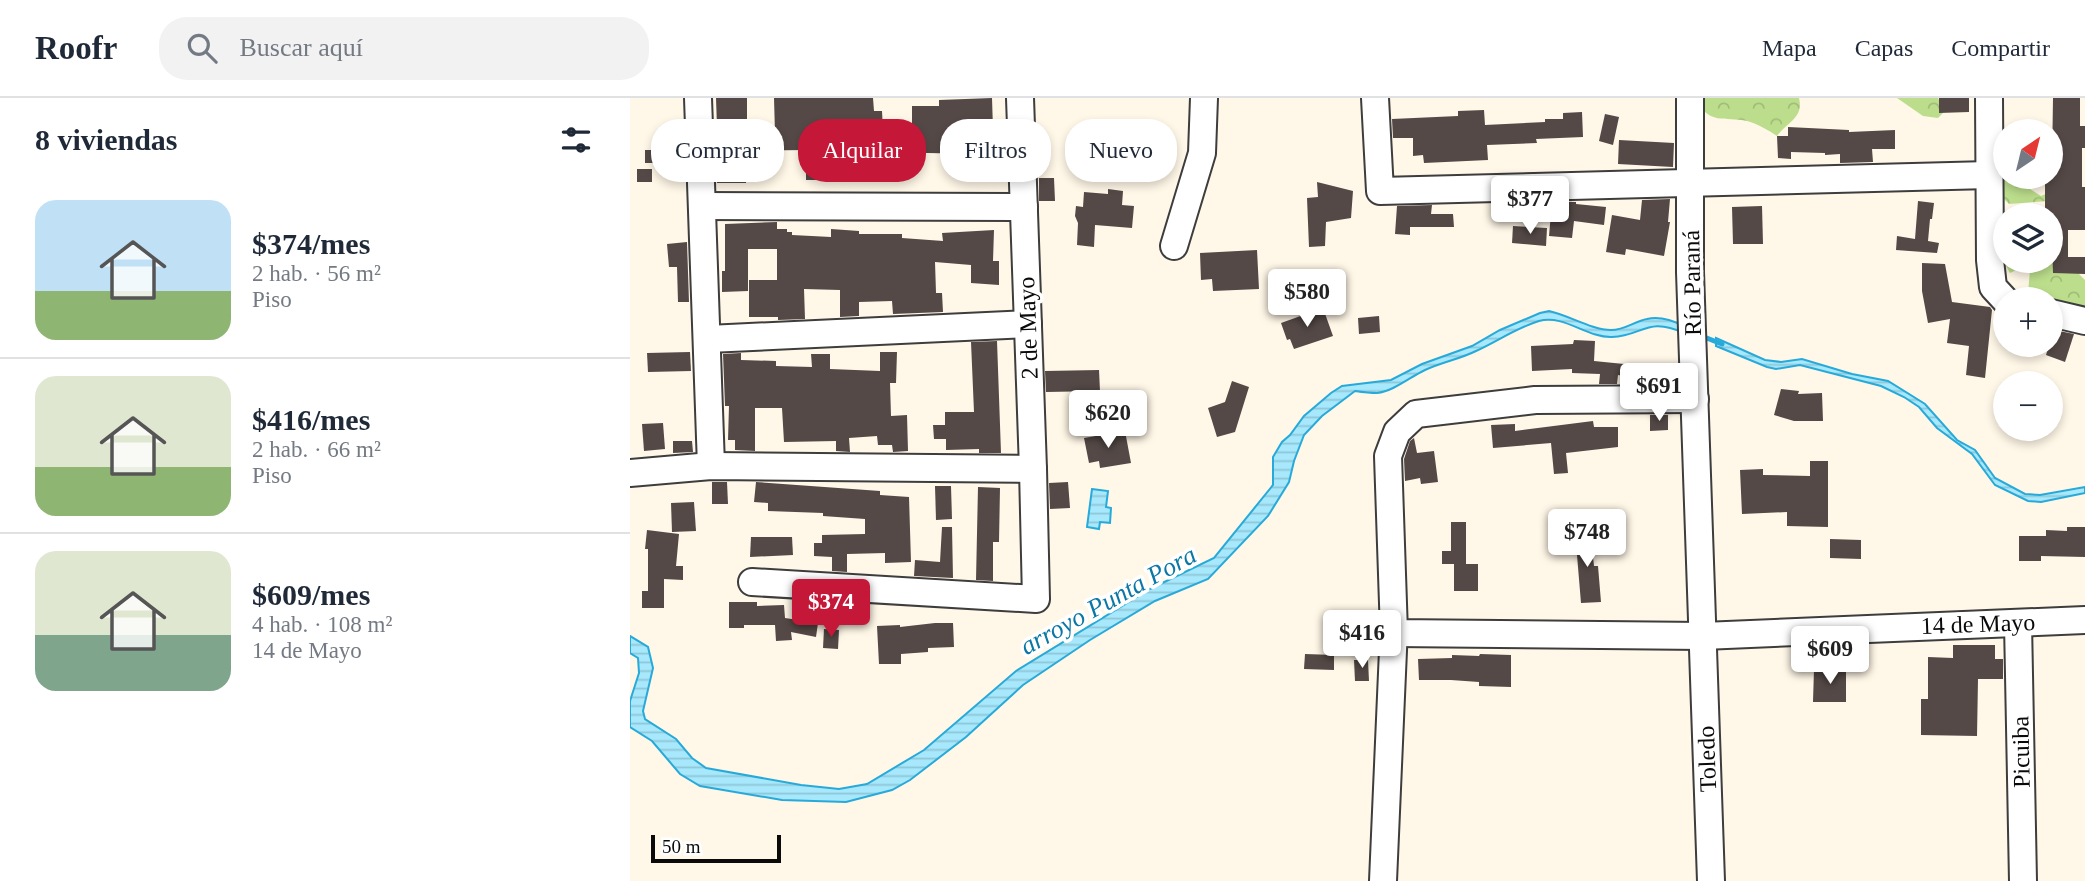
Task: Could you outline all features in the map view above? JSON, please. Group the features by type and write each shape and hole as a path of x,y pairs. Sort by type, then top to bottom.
{"street":[{"path":"698,98 704,206 711,466"},
{"name":"2 de Mayo","path":"752,582 1036,599 1034,469 1020,98"},
{"path":"1174,246 1202,153 1204,98"},
{"path":"1375,98 1380,191 1989,175"},
{"name":"Río Paraná","path":"1690,98 1690,272 1703,636"},
{"path":"1989,98 1990,260 1993,287"},
{"path":"704,206 1024,207"},
{"path":"2063,316 2085,321"},
{"path":"708,339 1028,324"},
{"path":"1383,881 1394,627 1388,456 1397,432 1416,414 1535,400 1695,399"},
{"path":"630,473 711,466 1034,469"},
{"name":"14 de Mayo","path":"1394,627 1394,633 1703,636 2085,620"},
{"name":"Picuiba","path":"2018,623 2023,881"},
{"name":"Toledo","path":"1703,636 1711,881"}],"green space":[{"path":"1697,98 1799,98 1800,105 1797,115 1777,136 1747,121 1711,116 1701,107"},
{"path":"1897,98 1938,98 1943,113 1938,118 1923,116"},
{"path":"2002,189 2030,189 2041,196 2050,192 2048,201 2008,203 2002,197"},
{"path":"2063,269 2077,272 2085,280 2085,315 2063,308 2063,287 2029,287 2030,273 2063,273"}],"water":[{"path":"1549,311 1596,328 1611,330 1647,319 1661,319 1684,326 1684,333 1661,326 1612,337 1594,334 1557,321 1539,321 1470,354 1425,370 1390,390 1377,393 1355,391 1322,416 1304,435 1289,482 1268,516 1208,579 1155,601 1090,640 1023,685 966,737 910,780 892,790 846,802 782,800 700,786 680,774 652,741 630,727 630,701 639,673 638,658 630,653 630,636 648,647 653,668 643,711 645,719 676,739 692,758 706,768 839,789 867,784 924,750 1016,671 1150,589 1214,558 1273,485 1273,457 1282,442 1304,416 1331,393 1342,386 1391,380 1422,364 1472,346 1500,330"},
{"path":"1716,338 1765,360 1781,362 1802,359 1852,374 1888,381 1925,404 1957,440 1975,450 1995,478 2025,494 2040,495 2085,487 2085,493 2041,502 2028,501 1995,485 1972,454 1937,428 1919,407 1904,397 1881,386 1800,365 1776,369 1767,367 1716,346"},
{"path":"1092,489 1108,491 1106,507 1111,508 1110,523 1100,522 1099,529 1087,527"}],"building":[{"path":"716,98 747,98 747,119 717,119"},
{"path":"774,98 873,98 874,111 882,111 882,119 798,119 798,150 784,150 784,119 775,119"},
{"path":"992,98 993,119 940,119 940,153 926,153 926,119 912,119 912,106 939,106 939,100"},
{"path":"1939,98 1969,98 1969,112 1939,113"},
{"path":"2053,98 2080,98 2080,126 2085,126 2082,187 2085,187 2085,230 2068,230 2068,257 2085,257 2085,274 2053,273 2063,273 2063,203 2045,203 2045,189 2063,189 2063,119 2053,119"},
{"path":"1484,110 1485,125 1545,122 1545,119 1563,119 1563,113 1582,112 1583,137 1536,139 1537,143 1487,145 1488,160 1424,163 1423,155 1413,156 1413,138 1393,138 1392,119 1458,116 1458,111"},
{"path":"1605,114 1619,117 1613,145 1599,141"},
{"path":"1788,127 1849,132 1895,130 1895,149 1872,149 1873,162 1840,163 1840,154 1825,153 1791,152 1791,159 1778,158 1777,136 1788,136"},
{"path":"1619,140 1674,143 1673,167 1618,164"},
{"path":"645,150 651,150 651,163 645,163"},
{"path":"637,169 651,169 651,182 637,182"},
{"path":"1051,178 1054,178 1055,201 1039,201 1039,182 1051,182"},
{"path":"1317,182 1353,191 1351,218 1326,222 1325,246 1309,247 1307,198 1318,197"},
{"path":"1108,189 1123,191 1122,205 1134,206 1132,228 1095,225 1094,247 1077,245 1076,206 1083,207 1084,192 1108,194"},
{"path":"1670,199 1670,222 1664,256 1626,249 1625,255 1606,252 1612,215 1640,220 1642,200"},
{"path":"1918,201 1934,203 1928,241 1939,243 1937,253 1896,250 1897,236 1915,239"},
{"path":"1552,202 1576,202 1606,207 1604,225 1574,221 1572,238 1549,236"},
{"path":"1432,205 1431,214 1453,214 1454,227 1410,227 1410,235 1395,234 1397,206"},
{"path":"1762,206 1763,244 1733,244 1732,207"},
{"path":"777,222 777,229 787,229 792,235 831,237 831,229 859,231 859,234 902,234 902,238 943,241 942,233 994,230 993,261 999,261 999,285 971,283 971,265 935,262 936,293 942,293 943,312 893,314 892,301 859,302 859,316 840,317 840,290 804,289 805,319 749,317 749,280 777,280 777,249 748,249 748,291 722,292 725,224"},
{"path":"1513,226 1547,228 1546,246 1512,243"},
{"path":"687,242 689,302 678,302 677,267 669,267 667,244"},
{"path":"1257,250 1259,289 1213,291 1212,279 1201,280 1200,253"},
{"path":"1922,263 1945,264 1952,302 1990,307 1992,310 1985,378 1966,375 1969,346 1947,343 1950,319 1928,323 1922,291"},
{"path":"1323,308 1333,336 1294,349 1290,339 1287,340 1281,323"},
{"path":"1379,316 1380,332 1359,334 1358,318"},
{"path":"2063,332 2074,334 2065,362 2051,357 2063,357"},
{"path":"1574,340 1595,341 1594,361 1624,364 1623,376 1618,375 1617,384 1599,384 1600,374 1572,373 1572,369 1532,371 1531,346 1573,344"},
{"path":"997,341 1001,453 979,453 979,449 946,450 946,439 934,439 933,425 945,425 945,412 974,412 971,342"},
{"path":"690,352 691,371 648,372 647,353"},
{"path":"880,352 897,352 896,383 890,383 891,416 907,415 908,451 893,452 892,445 878,445 877,436 849,438 850,452 836,451 836,441 784,442 782,408 755,408 755,451 735,450 735,440 728,440 729,406 725,406 723,354 741,353 741,360 776,361 776,366 812,367 811,354 830,354 830,369 880,371"},
{"path":"1099,370 1100,391 1046,392 1045,371"},
{"path":"1644,376 1671,378 1671,383 1643,384"},
{"path":"1232,381 1249,387 1235,432 1217,437 1208,408 1225,402"},
{"path":"1781,389 1799,391 1798,394 1822,393 1823,421 1794,421 1774,415"},
{"path":"1650,415 1668,415 1668,430 1650,431"},
{"path":"1593,421 1594,427 1618,427 1618,447 1566,453 1568,473 1554,474 1551,443 1493,448 1491,425 1515,424 1515,431"},
{"path":"663,423 665,449 644,451 642,424"},
{"path":"1125,431 1131,463 1100,468 1099,461 1089,463 1084,438"},
{"path":"1414,438 1417,453 1434,451 1438,482 1421,484 1420,478 1405,481 1404,459 1410,441"},
{"path":"673,441 692,441 693,452 673,453"},
{"path":"1810,461 1828,461 1828,527 1787,526 1787,512 1742,514 1740,470 1763,469 1763,475 1810,476"},
{"path":"712,482 727,482 728,504 712,504"},
{"path":"756,482 880,491 880,495 909,497 911,562 885,563 885,553 847,554 847,572 832,571 832,557 814,556 814,543 822,543 822,535 865,534 865,519 823,516 823,513 768,511 768,503 754,502"},
{"path":"1068,482 1070,508 1050,509 1049,483"},
{"path":"935,486 951,486 952,519 936,520"},
{"path":"978,487 1000,488 999,542 993,542 993,581 976,580"},
{"path":"694,502 696,531 672,532 671,503"},
{"path":"1451,522 1466,522 1466,564 1478,564 1478,591 1454,591 1454,564 1442,564 1442,551 1451,551"},
{"path":"942,527 952,527 953,578 914,576 915,560 940,562"},
{"path":"2067,527 2085,527 2085,557 2041,556 2041,561 2019,561 2019,536 2046,536 2046,530 2067,531"},
{"path":"1590,529 1594,566 1598,566 1601,602 1581,603 1575,531"},
{"path":"647,530 679,534 676,566 683,566 683,580 664,579 664,608 642,608 642,591 648,591 648,549 645,549"},
{"path":"751,537 792,537 793,555 750,557"},
{"path":"1830,539 1861,540 1861,559 1830,558"},
{"path":"729,602 757,602 757,606 784,605 785,618 818,623 816,637 791,632 792,640 776,641 775,625 729,628"},
{"path":"953,623 954,647 928,648 928,652 901,654 901,664 879,664 877,626 900,627"},
{"path":"824,629 839,630 838,649 823,648"},
{"path":"1953,645 1995,645 1995,659 2003,659 2003,679 1978,679 1977,736 1921,735 1921,699 1928,699 1928,657 1953,658"},
{"path":"1305,654 1334,655 1334,670 1304,669"},
{"path":"1480,654 1511,655 1511,687 1479,686 1479,682 1419,680 1418,659"},
{"path":"1354,660 1368,660 1369,681 1355,681"},
{"path":"1814,669 1846,669 1846,702 1813,702"}],"waterway":[{"name":"arroyo Punta Pora","path":"1699,335 1722,344"}]}
